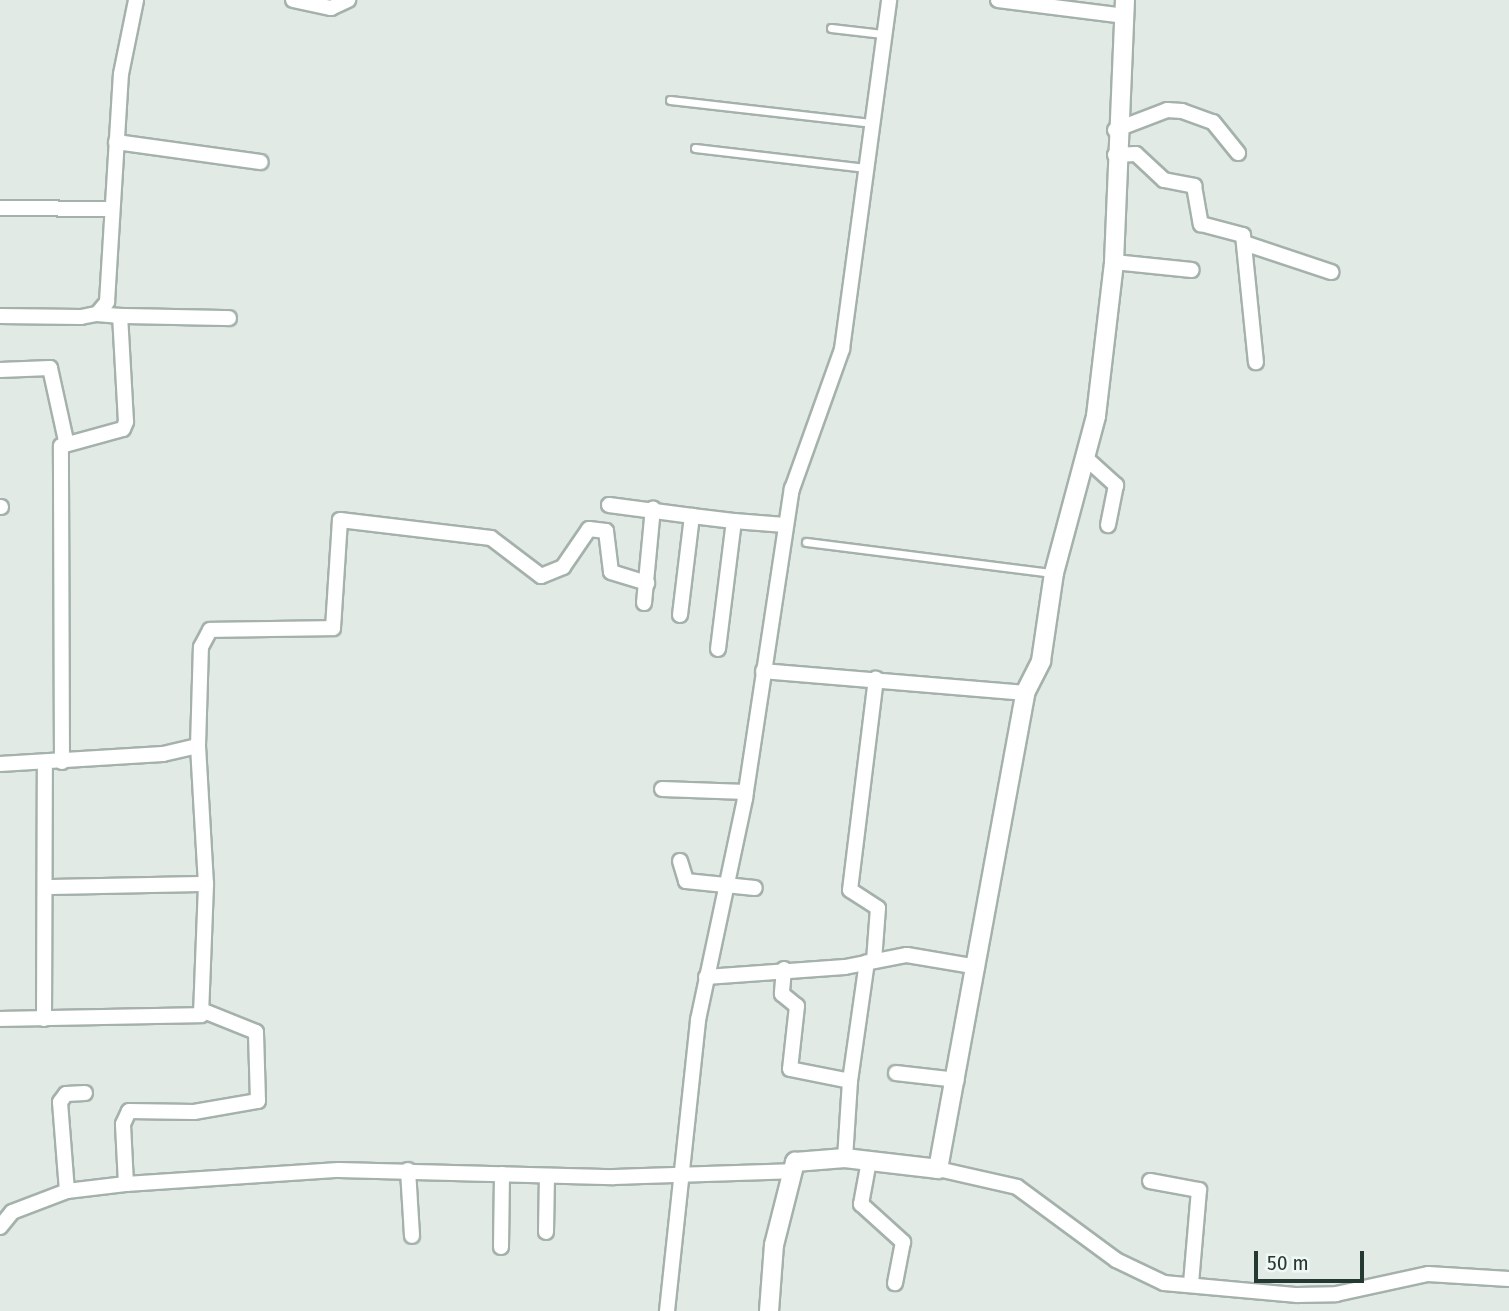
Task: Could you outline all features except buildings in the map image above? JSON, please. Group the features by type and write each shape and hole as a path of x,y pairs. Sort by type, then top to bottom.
{"street":[{"path":"97,314 107,302 110,209 116,142 136,0"},
{"path":"293,0 331,8 348,0"},
{"path":"667,1311 706,977 746,792 785,525 822,391 842,349 889,0"},
{"path":"938,1169 957,1080 1025,693 1041,661 1054,573 1088,460 1114,262 1115,130 1125,8 998,0"},
{"path":"1115,130 1167,110 1182,111 1213,122 1238,153"},
{"path":"116,142 261,162"},
{"path":"1115,155 1136,154 1164,180 1194,186 1201,224 1240,231 1247,244 1256,362"},
{"path":"0,208 110,209"},
{"path":"1247,244 1331,272"},
{"path":"1114,262 1192,270"},
{"path":"0,316 97,314 229,318"},
{"path":"66,441 125,426 121,316"},
{"path":"0,370 50,368 66,441 56,508 62,762"},
{"path":"1088,460 1116,485 1108,526"},
{"path":"609,505 785,525"},
{"path":"644,603 653,508"},
{"path":"680,615 692,516"},
{"path":"0,1019 197,1020 201,1010 206,884 198,746 201,647 210,630 333,628 340,520 491,538 541,576 562,567 589,528 606,531 611,572 647,583"},
{"path":"718,649 734,521"},
{"path":"763,671 1025,693"},
{"path":"845,1158 850,1081 878,908 850,890 876,680"},
{"path":"0,764 45,764 198,746"},
{"path":"44,1019 45,764"},
{"path":"663,789 746,792"},
{"path":"680,861 681,879 725,887 755,888"},
{"path":"46,887 206,884"},
{"path":"706,977 871,962 907,955 977,967"},
{"path":"784,969 782,994 797,1006 790,1069 850,1081"},
{"path":"126,1184 122,1124 129,1111 194,1112 258,1101 256,1032 201,1010"},
{"path":"896,1073 957,1080"},
{"path":"67,1191 60,1102 66,1094 85,1093"},
{"path":"769,1311 774,1245 795,1162 845,1158 938,1169 1017,1187 1135,1272 1191,1284 1297,1295 1336,1294 1428,1274 1509,1279"},
{"path":"869,1161 860,1204 902,1242 895,1283"},
{"path":"0,1227 12,1212 67,1191 126,1184 408,1170 547,1177 791,1171"},
{"path":"408,1170 412,1236"},
{"path":"501,1247 502,1174"},
{"path":"545,1232 547,1177"},
{"path":"1150,1181 1199,1189 1191,1284"}],"lane":[{"path":"831,27 883,34"},
{"path":"670,100 871,123"},
{"path":"695,148 866,168"},
{"path":"806,542 1054,573"}]}
